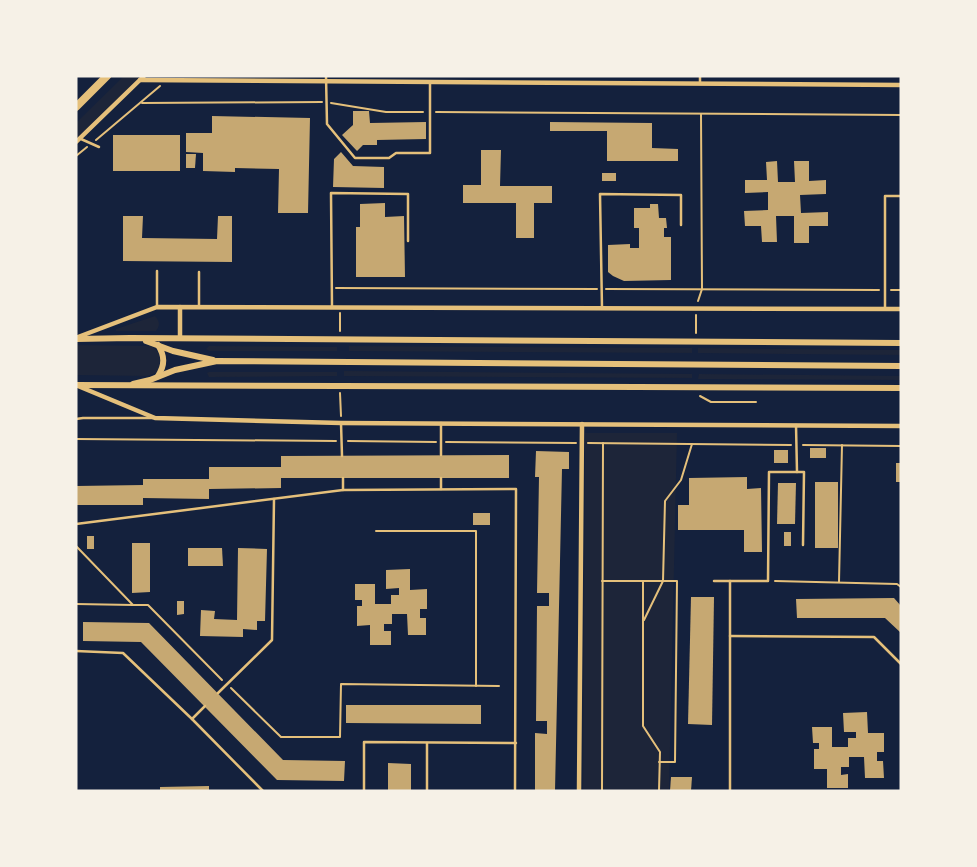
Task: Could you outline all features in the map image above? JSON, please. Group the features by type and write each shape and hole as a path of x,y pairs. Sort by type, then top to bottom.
{"main road":[{"path":"76,107 107,76"},
{"path":"76,338 901,343"},
{"path":"130,338 150,342 173,351 217,361"},
{"path":"158,345 164,361 163,368 158,376"},
{"path":"124,386 150,380 192,366 217,361 901,366"},
{"path":"76,386 901,388"}],"street":[{"path":"78,141 142,78 166,81 326,79 414,82 901,86"},
{"path":"76,338 157,306 901,309"},
{"path":"180,306 180,338"},
{"path":"76,386 155,418 341,423 901,426"},
{"path":"579,791 582,424"}],"lane":[{"path":"414,82 420,76"},
{"path":"515,76 516,83"},
{"path":"700,76 700,84"},
{"path":"326,79 327,124 355,158 389,158 396,152 430,153 430,82"},
{"path":"78,141 99,147"},
{"path":"332,307 331,193 408,194 408,241"},
{"path":"602,308 600,194 680,195 681,225"},
{"path":"886,309 885,196 901,196"},
{"path":"156,271 157,306"},
{"path":"199,272 199,307"},
{"path":"76,419 155,418"},
{"path":"341,423 342,456"},
{"path":"441,423 441,455"},
{"path":"796,425 796,472"},
{"path":"714,581 768,581 769,472 804,472 803,545"},
{"path":"343,478 343,490"},
{"path":"441,478 441,489"},
{"path":"76,524 343,490 516,489 515,791"},
{"path":"218,694 272,640 274,499"},
{"path":"730,581 730,791"},
{"path":"730,636 874,637 901,664"},
{"path":"76,651 123,653 263,791"},
{"path":"192,719 205,706"},
{"path":"364,791 364,742 516,743"},
{"path":"427,743 427,791"}],"path":[{"path":"76,156 166,81"},
{"path":"142,102 326,102 386,112 901,115"},
{"path":"701,114 702,289"},
{"path":"332,288 901,290"},
{"path":"340,307 340,334"},
{"path":"340,393 341,423"},
{"path":"695,393 711,402 756,402"},
{"path":"76,438 901,446"},
{"path":"602,791 603,443"},
{"path":"643,622 663,581 665,501 681,480 692,444"},
{"path":"839,582 842,445"},
{"path":"376,531 476,531 476,686"},
{"path":"76,546 133,605"},
{"path":"602,580 677,581 675,762 659,762"},
{"path":"643,581 643,726 660,752 659,791"},
{"path":"768,581 897,584 901,587"},
{"path":"76,604 148,605 281,737 340,737 340,684 499,686"}],"shaded area":[{"path":"124,76 142,76 76,139 76,123"},
{"path":"155,316 159,324 156,331 116,331 116,329"},
{"path":"76,345 151,346 159,353 158,371 147,376 76,375"},
{"path":"209,346 337,347 337,351 209,351 206,349"},
{"path":"349,346 692,348 692,353 349,351"},
{"path":"698,348 901,350 901,355 698,353"},
{"path":"344,371 692,374 692,378 344,376"},
{"path":"337,372 337,376 209,377 207,373"},
{"path":"699,374 901,376 901,380 698,379"},
{"path":"585,433 677,433 669,791 583,791"}],"building":[{"path":"353,111 369,111 370,123 426,122 426,139 377,140 377,145 363,145 357,151 342,135 353,125"},
{"path":"212,116 310,118 308,213 278,213 279,169 235,168 235,172 203,171 203,153 186,152 186,133 212,133"},
{"path":"550,122 652,123 652,148 678,149 678,161 607,161 607,131 550,131"},
{"path":"113,135 180,135 180,171 113,171"},
{"path":"481,150 501,150 500,186 552,186 552,203 534,203 534,238 516,238 516,203 463,203 463,185 481,185"},
{"path":"341,152 353,166 384,167 384,188 333,187 334,159"},
{"path":"186,154 196,154 195,168 186,168"},
{"path":"777,161 778,182 795,182 794,161 809,161 809,181 826,180 826,194 800,195 801,213 828,212 828,226 809,226 809,243 794,243 794,216 776,216 777,242 762,242 761,226 745,226 744,211 768,210 768,192 745,193 745,180 767,180 766,162"},
{"path":"602,173 616,173 616,181 602,181"},
{"path":"385,203 385,217 404,216 405,277 356,277 356,227 360,227 360,204"},
{"path":"650,204 658,204 659,218 666,218 667,228 664,228 664,237 671,237 671,280 624,281 608,272 608,245 630,244 630,248 639,248 639,228 634,228 634,208 650,208"},
{"path":"123,216 143,216 142,238 217,239 218,216 232,216 232,262 123,261"},
{"path":"810,448 826,448 826,458 810,458"},
{"path":"774,450 788,450 788,463 774,463"},
{"path":"536,451 569,452 569,469 562,469 555,791 535,791 535,733 547,734 547,721 536,721 537,606 549,606 549,593 537,593 539,477 535,477"},
{"path":"509,455 509,478 281,478 281,488 209,489 209,499 143,498 143,505 76,505 76,486 143,485 143,479 209,479 209,467 281,467 281,456"},
{"path":"896,463 901,463 901,482 896,482"},
{"path":"747,477 747,489 761,488 762,552 744,552 744,530 678,530 678,505 689,505 689,478"},
{"path":"815,482 838,482 838,548 815,548"},
{"path":"778,483 796,483 795,524 777,524"},
{"path":"473,513 490,513 490,525 473,525"},
{"path":"784,532 791,532 791,546 784,546"},
{"path":"87,536 94,536 94,549 87,549"},
{"path":"132,543 150,543 150,592 132,593"},
{"path":"188,548 222,548 223,566 188,566"},
{"path":"238,548 267,549 265,621 257,621 257,630 243,629 243,637 200,636 201,610 215,611 214,619 237,620"},
{"path":"410,569 410,590 427,589 427,609 420,609 420,618 426,618 426,635 408,635 407,614 392,614 392,624 384,624 384,631 391,631 391,645 370,645 370,625 357,626 357,606 362,606 362,600 355,600 355,584 375,584 375,604 391,604 391,595 399,595 399,588 386,589 386,570"},
{"path":"691,597 714,597 712,725 688,724"},
{"path":"894,598 901,606 901,633 885,618 797,618 796,599"},
{"path":"177,601 184,601 184,614 177,615"},
{"path":"83,622 149,623 283,760 345,761 344,781 277,780 141,642 83,641"},
{"path":"346,705 481,705 481,724 346,723"},
{"path":"867,712 868,733 884,733 884,752 877,752 877,761 883,761 884,778 865,778 864,757 849,757 849,767 841,767 841,775 848,774 848,788 827,788 827,769 814,769 814,749 819,749 819,743 813,743 812,727 832,727 832,747 848,747 848,738 856,738 856,732 844,732 843,713"},
{"path":"388,763 411,764 411,791 388,791"},
{"path":"671,777 692,777 691,791 670,791"},
{"path":"209,786 209,791 160,791 160,787"}]}
